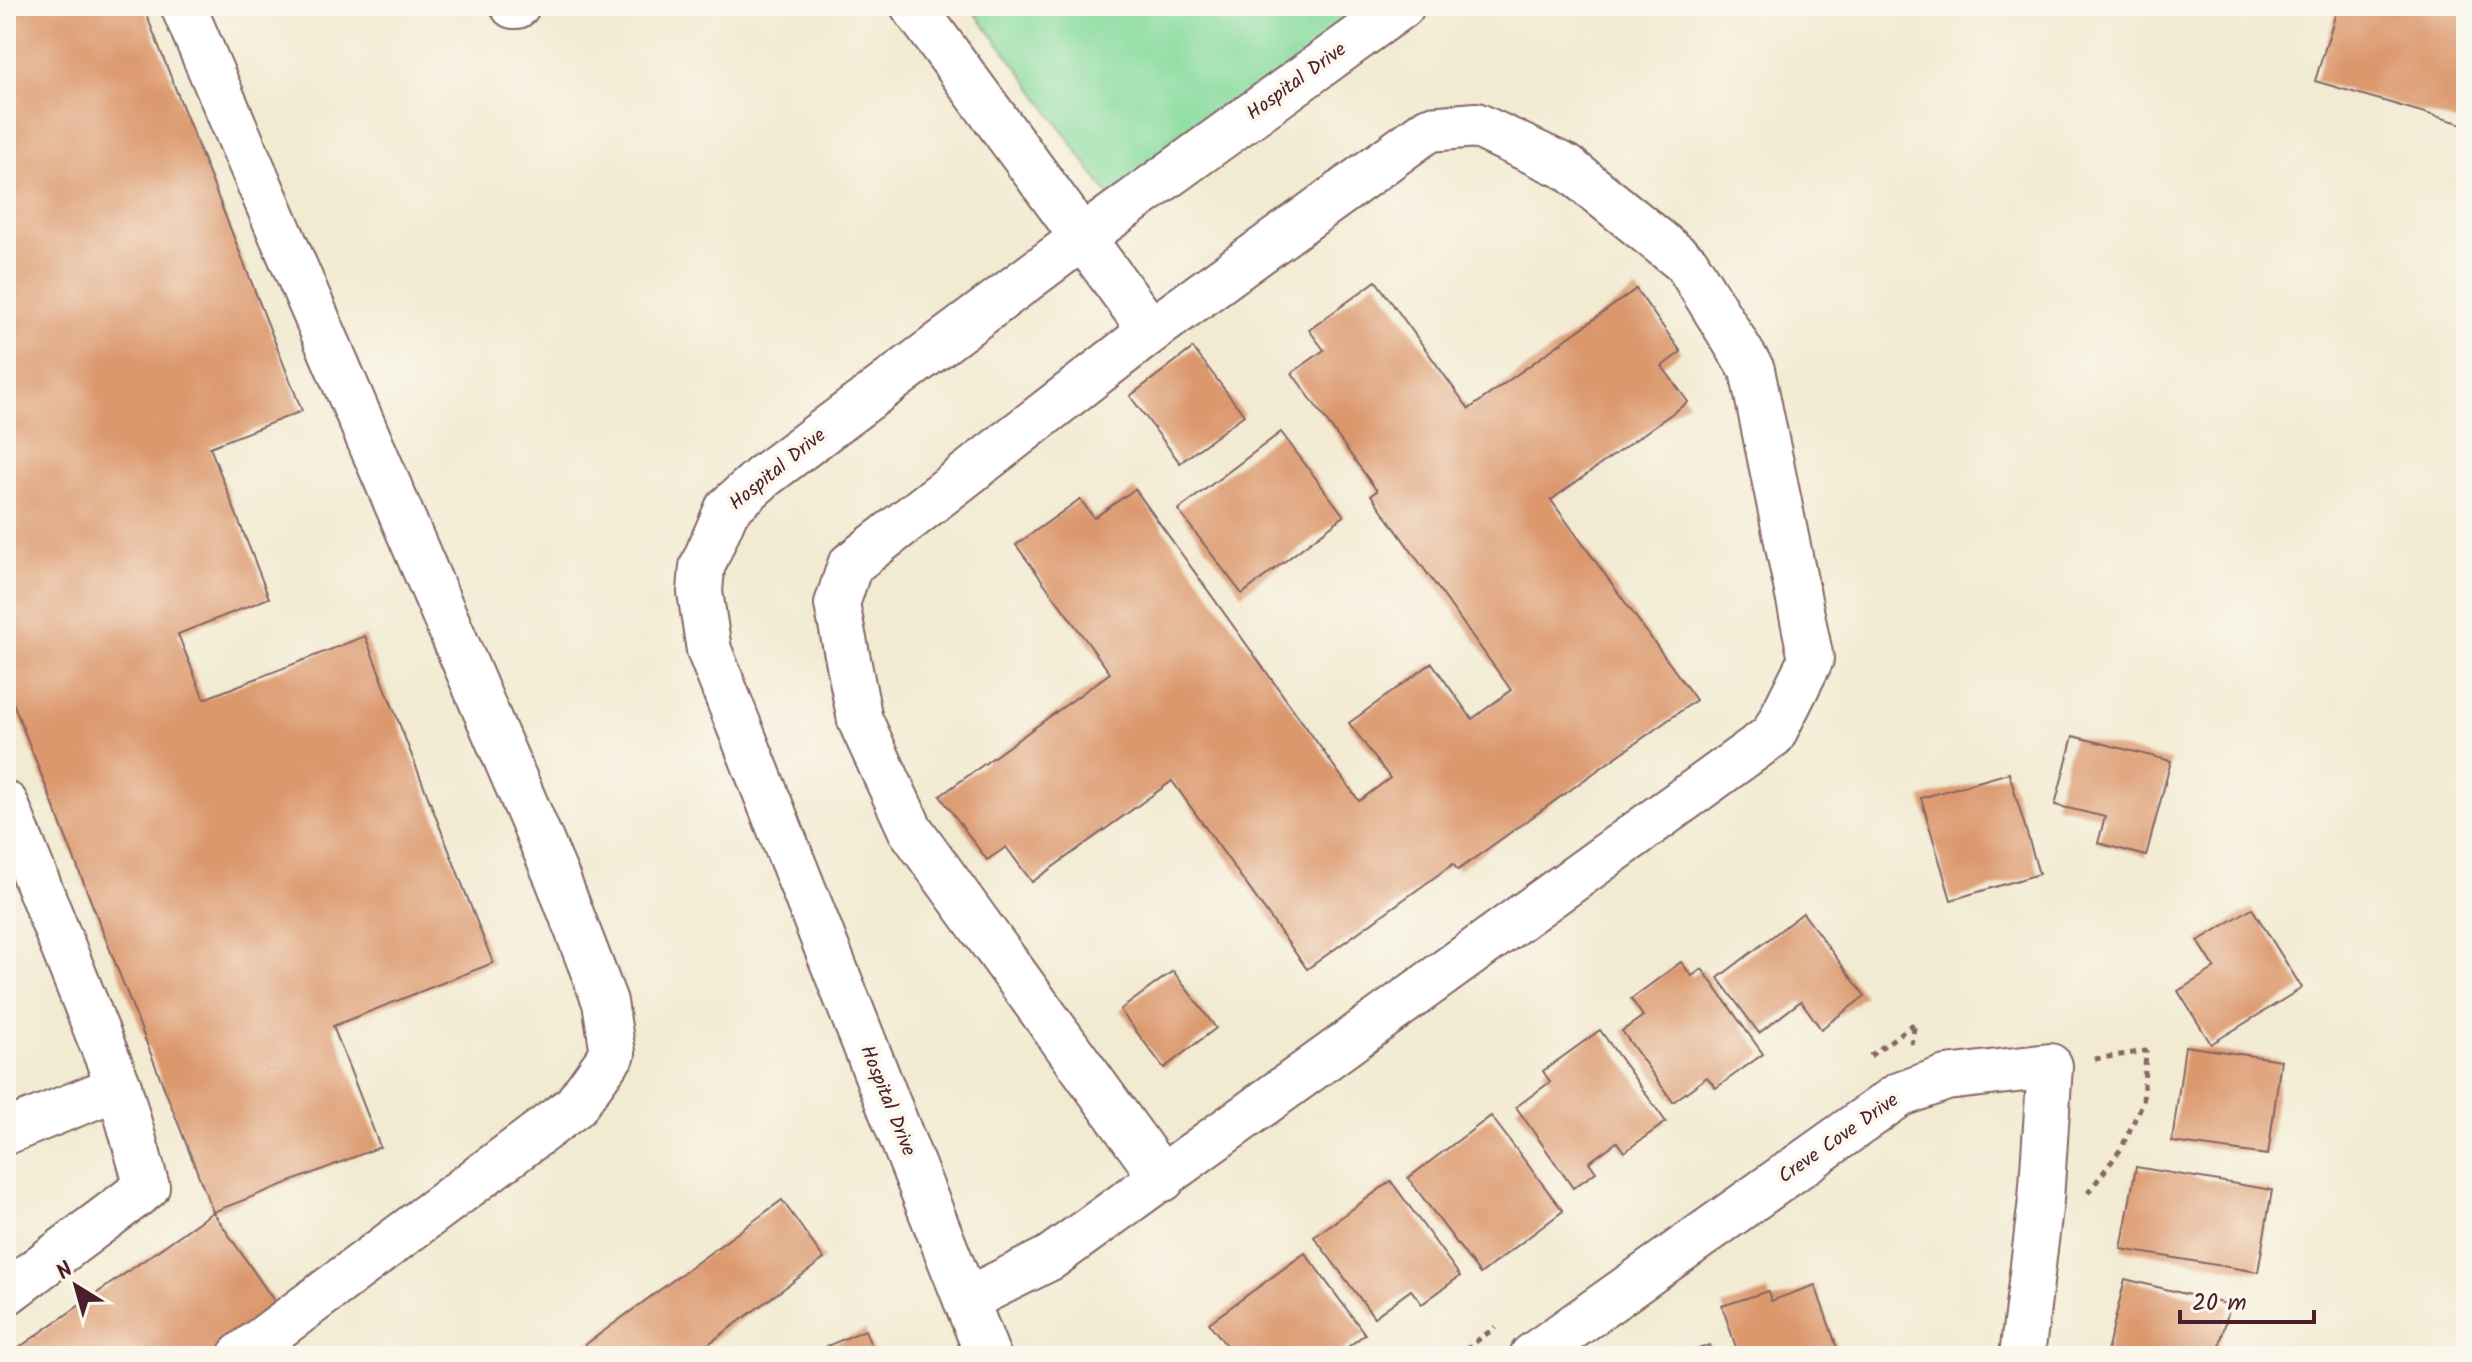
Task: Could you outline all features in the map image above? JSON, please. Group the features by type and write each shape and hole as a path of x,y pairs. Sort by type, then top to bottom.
{"street":[{"path":"183,6 558,880 605,1002 613,1053 575,1106 240,1356"},
{"path":"913,6 1151,331"},
{"name":"Hospital Drive","path":"988,1356 709,650 700,592 702,567 727,509 764,476 1082,238 1402,6"},
{"path":"966,1300 1050,1258 1163,1179 1773,735 1811,659 1752,370 1687,264 1568,168 1476,125 1429,129 1151,331 850,565 837,604 860,720 910,829 1163,1179"},
{"path":"6,804 119,1087 147,1187 6,1293"},
{"path":"2022,1356 2041,1200 2050,1066"},
{"name":"Creve Cove Drive","path":"1532,1356 1899,1095 1946,1078 2050,1066"},
{"path":"6,1132 119,1087"}],"path":[{"path":"2050,1066 2146,1051 2143,1102 2121,1149 2087,1194"}],"green space":[{"path":"969,6 1393,6 1120,211 1018,68"}],"building":[{"path":"6,6 143,6 302,411 210,447 269,598 178,634 204,699 365,636 493,963 333,1026 380,1147 213,1212 6,685"},
{"path":"2338,6 2466,6 2466,125 2315,81"},
{"path":"1376,281 1469,409 1636,289 1681,352 1662,366 1688,402 1551,500 1696,700 1458,870 1453,864 1307,969 1172,781 1032,882 1006,847 987,860 940,796 1110,673 1016,545 1080,499 1094,518 1135,489 1359,801 1390,778 1349,723 1432,663 1472,719 1511,690 1371,495 1377,491 1292,373 1324,350 1309,330"},
{"path":"1193,348 1244,415 1180,463 1130,396"},
{"path":"1281,432 1344,516 1242,594 1178,510"},
{"path":"2073,736 2171,761 2146,856 2098,843 2105,817 2055,805"},
{"path":"2009,773 2039,874 1951,900 1921,798"},
{"path":"2252,908 2302,988 2211,1044 2178,991 2215,968 2198,941"},
{"path":"1803,913 1865,996 1821,1029 1801,1001 1759,1033 1718,978"},
{"path":"1681,962 1692,976 1702,969 1763,1054 1716,1088 1707,1077 1673,1102 1622,1031 1643,1016 1631,999"},
{"path":"1173,971 1216,1028 1164,1068 1120,1010"},
{"path":"1600,1030 1666,1122 1624,1152 1617,1142 1589,1162 1596,1172 1573,1188 1516,1107 1550,1082 1543,1071"},
{"path":"2185,1046 2281,1060 2268,1155 2172,1142"},
{"path":"1491,1116 1563,1211 1480,1274 1408,1178"},
{"path":"2136,1167 2272,1190 2258,1272 2121,1249"},
{"path":"1391,1181 1460,1276 1422,1304 1411,1290 1374,1317 1314,1237"},
{"path":"782,1200 824,1259 692,1356 570,1356"},
{"path":"213,1212 281,1311 217,1356 7,1356"},
{"path":"1305,1253 1365,1334 1336,1356 1234,1356 1209,1323"},
{"path":"2125,1279 2230,1305 2217,1356 2106,1356"},
{"path":"1815,1285 1840,1356 1739,1356 1722,1306 1768,1291 1771,1301"},
{"path":"865,1330 875,1356 831,1356 827,1346"},
{"path":"1709,1345 1713,1356 1680,1356"}]}
